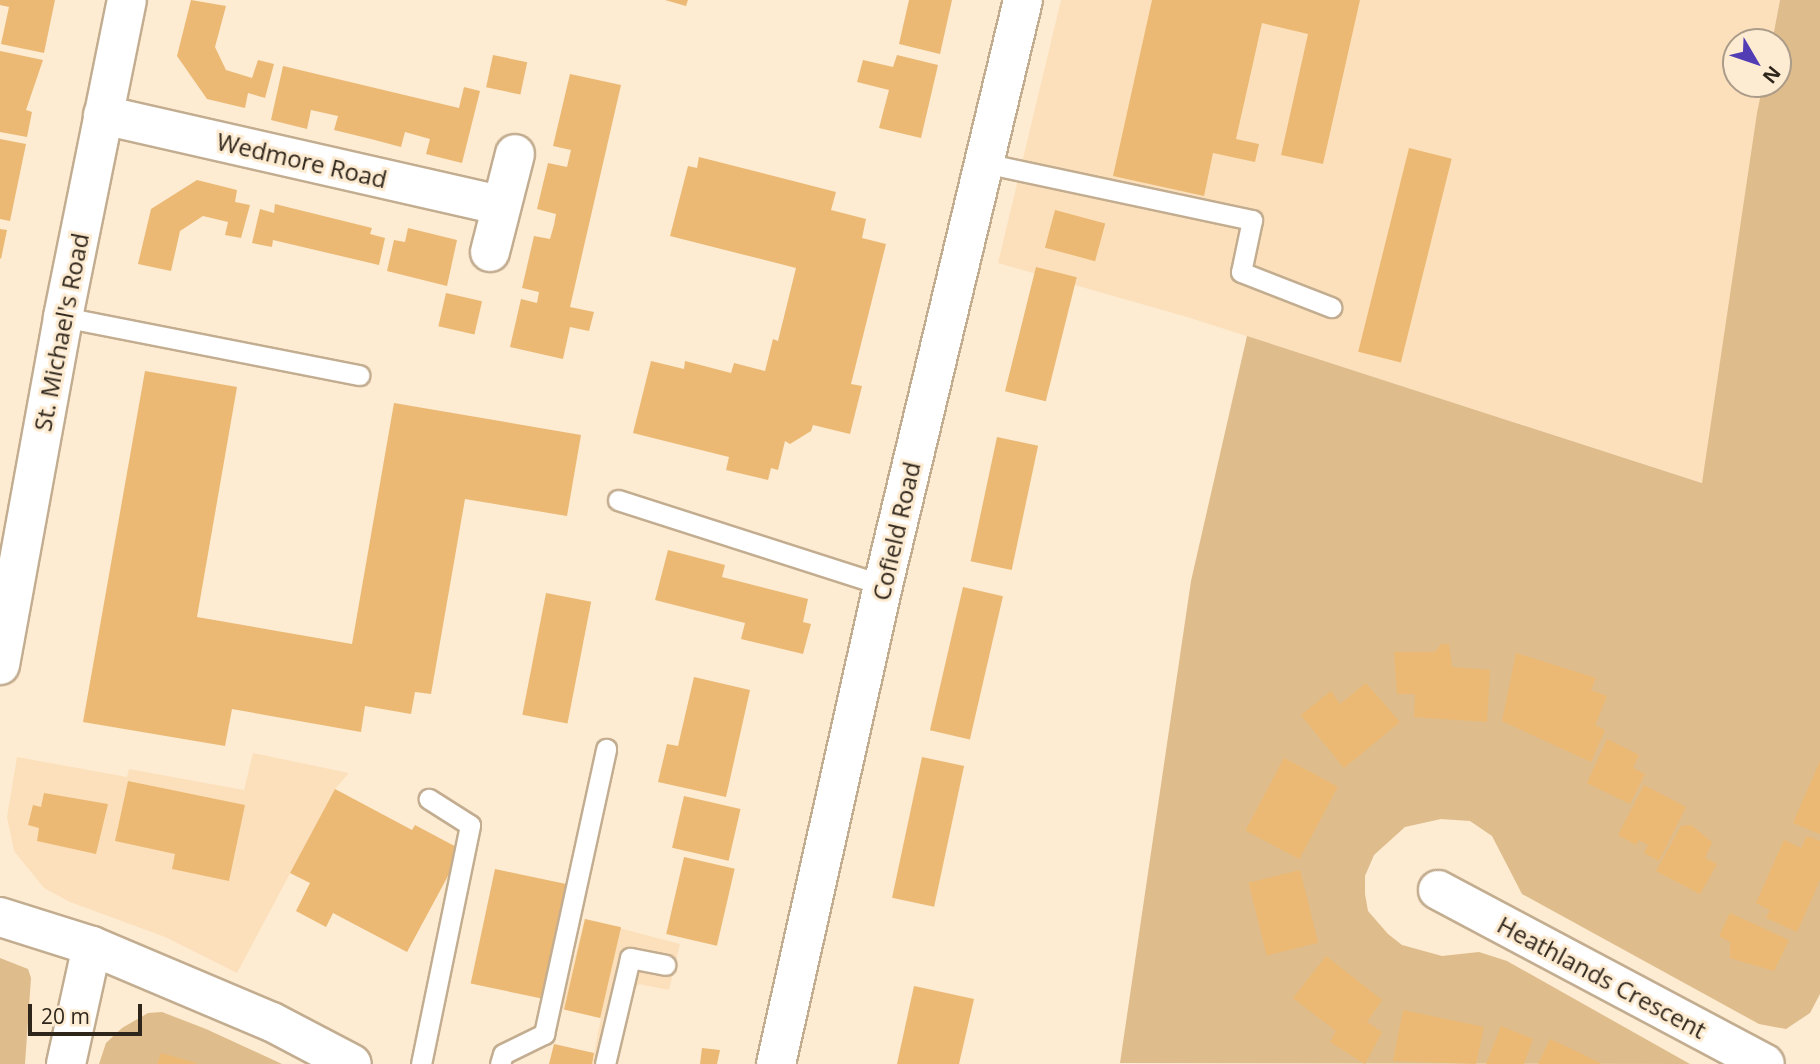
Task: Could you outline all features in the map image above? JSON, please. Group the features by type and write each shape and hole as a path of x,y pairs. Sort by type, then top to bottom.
{"street":[{"name":"St. Michael's Road","path":"0,665 63,317 127,0"},
{"name":"Cofield Road","path":"776,1064 883,585 1023,0"},
{"name":"Wedmore Road","path":"103,115 500,205"},
{"path":"490,252 515,154"},
{"name":"Heathlands Crescent","path":"1438,890 1765,1064"},
{"path":"0,917 92,946 272,1022 352,1064"},
{"path":"66,1064 92,946"}],"lane":[{"path":"984,163 1252,220 1241,272 1331,307"},
{"path":"63,317 359,375"},
{"path":"618,500 883,585"},
{"path":"500,1064 503,1055 544,1034 606,749"},
{"path":"421,1064 470,825 429,799"},
{"path":"605,1064 630,958 665,965"}],"shaded area":[{"path":"1061,0 1780,0 1775,28 1722,28 1722,98 1761,98 1703,483 1187,317 998,263"},
{"path":"1780,0 1820,0 1820,994 1810,1013 1786,1029 1759,1024 1522,894 1492,836 1470,821 1441,819 1405,827 1374,855 1365,876 1368,911 1388,934 1402,945 1442,956 1479,952 1507,961 1690,1064 1120,1063 1191,581 1247,336 1702,483 1760,98 1792,98 1792,28 1775,28"},
{"path":"253,753 349,773 335,789 237,973 165,937 70,902 44,888 14,851 7,817 17,757 127,777 129,769 244,790"},
{"path":"585,919 680,944 669,990 639,984 631,993 614,1064 592,1064 601,1018 561,1009"},
{"path":"0,958 28,969 31,978 25,1064 0,1064"},
{"path":"162,1012 282,1064 99,1064 106,1043 122,1028 148,1013"}],"building":[{"path":"0,0 55,0 44,53 1,44 9,7 0,5"},
{"path":"191,0 226,6 215,47 226,70 252,78 258,60 274,64 265,98 248,93 245,108 207,99 177,56"},
{"path":"665,0 688,0 686,6"},
{"path":"909,0 952,0 940,54 899,44"},
{"path":"1152,0 1360,0 1323,164 1281,155 1308,34 1262,23 1236,139 1259,144 1255,162 1213,153 1204,196 1113,176"},
{"path":"0,51 43,60 26,110 32,112 27,137 0,132"},
{"path":"493,55 527,62 520,95 486,87"},
{"path":"897,55 938,65 921,138 879,128 889,90 857,82 863,60 893,67"},
{"path":"283,66 459,108 464,87 480,91 462,163 426,154 430,139 405,132 401,147 334,130 338,116 311,110 307,129 271,120"},
{"path":"570,74 621,85 570,307 594,312 589,331 570,327 563,359 510,347 521,299 537,303 539,292 522,288 534,236 550,239 554,225 556,214 537,209 548,163 567,167 571,150 553,146"},
{"path":"0,139 26,144 10,221 0,219"},
{"path":"1409,148 1452,159 1401,362 1358,352"},
{"path":"699,157 836,192 831,210 866,219 862,238 886,244 851,384 862,386 850,434 813,425 811,431 790,444 785,441 778,470 771,468 768,480 726,470 729,457 633,433 651,361 684,369 685,361 731,373 734,363 765,371 773,339 778,341 796,268 670,236 688,166 697,168"},
{"path":"197,180 237,190 235,202 250,205 241,238 225,235 228,222 203,216 180,231 171,271 138,264 151,209"},
{"path":"275,204 372,228 370,234 385,238 379,265 273,240 272,247 252,243 260,209 274,213"},
{"path":"1055,210 1105,223 1095,261 1045,248"},
{"path":"408,228 457,240 447,286 387,271 394,240 405,242"},
{"path":"0,229 7,230 1,259 0,258"},
{"path":"1036,267 1077,277 1046,401 1005,391"},
{"path":"446,293 482,301 474,334 438,326"},
{"path":"145,371 237,387 197,617 352,644 394,403 581,435 567,516 465,499 431,694 415,692 411,714 365,706 361,732 232,709 225,746 83,722"},
{"path":"997,437 1038,446 1012,570 971,561"},
{"path":"668,550 725,565 722,577 808,599 803,622 811,624 803,654 741,639 745,623 655,600"},
{"path":"963,587 1003,596 970,739 930,730"},
{"path":"546,593 591,602 567,723 522,715"},
{"path":"1441,644 1449,644 1452,667 1490,670 1487,722 1414,717 1415,694 1397,694 1394,652 1435,652"},
{"path":"1516,653 1596,678 1591,690 1607,696 1595,725 1605,730 1591,762 1502,721"},
{"path":"694,677 750,690 726,797 658,782 667,744 678,746"},
{"path":"1366,683 1400,722 1344,768 1301,715 1331,691 1340,704"},
{"path":"1607,739 1639,755 1633,768 1645,774 1630,804 1587,783"},
{"path":"922,757 964,766 934,907 892,898"},
{"path":"1284,758 1338,787 1299,859 1246,830"},
{"path":"1820,761 1820,834 1793,823"},
{"path":"128,781 245,805 229,881 172,869 175,854 115,841"},
{"path":"1644,785 1686,807 1659,861 1644,853 1648,845 1639,840 1636,845 1618,835"},
{"path":"335,789 412,830 415,825 462,850 407,952 333,913 326,927 296,911 310,883 290,873"},
{"path":"44,793 108,804 96,854 37,841 39,828 28,825 33,805 41,807"},
{"path":"684,796 741,809 729,861 672,848"},
{"path":"1691,825 1712,842 1705,858 1717,864 1700,894 1656,871 1681,826"},
{"path":"1807,836 1820,841 1820,880 1797,932 1766,918 1770,910 1756,903 1784,840 1801,848"},
{"path":"684,857 735,869 717,946 666,934"},
{"path":"495,869 568,885 544,999 471,983"},
{"path":"1300,870 1318,943 1267,956 1249,883"},
{"path":"1730,913 1789,940 1774,971 1730,958 1730,942 1719,936"},
{"path":"585,919 621,927 600,1018 564,1010"},
{"path":"1326,956 1382,1000 1367,1022 1382,1032 1365,1064 1330,1042 1336,1031 1293,998"},
{"path":"914,986 974,999 959,1064 897,1064"},
{"path":"1403,1010 1484,1027 1476,1064 1393,1061"},
{"path":"1501,1026 1533,1039 1524,1064 1486,1064"},
{"path":"1550,1039 1582,1054 1602,1064 1538,1064"},
{"path":"554,1044 594,1053 592,1064 549,1064"},
{"path":"702,1048 720,1050 717,1064 700,1064"},
{"path":"161,1053 196,1063 196,1064 157,1064"}]}
